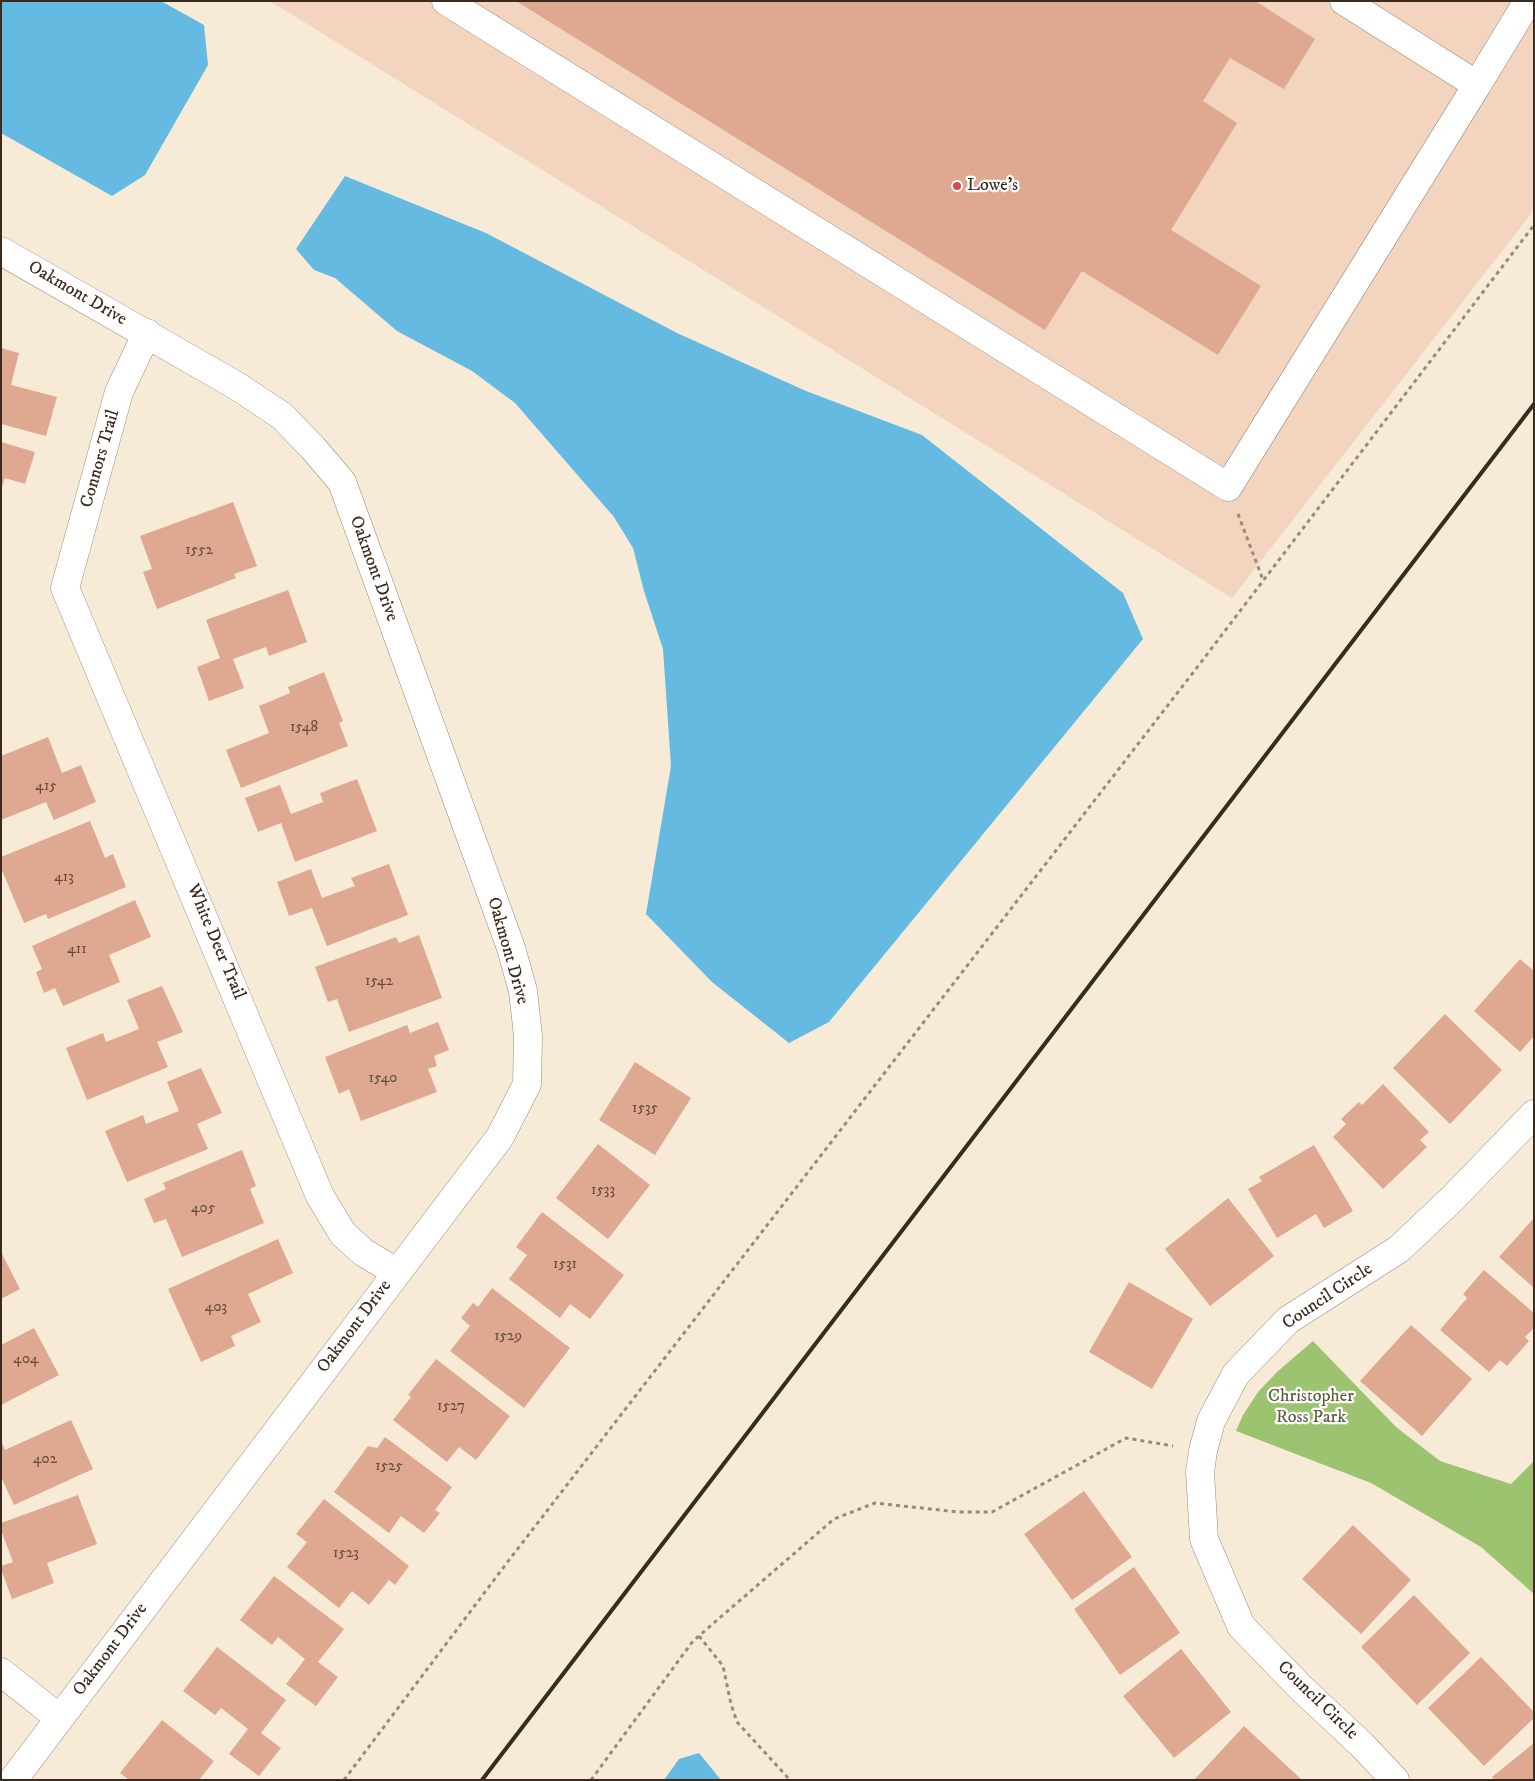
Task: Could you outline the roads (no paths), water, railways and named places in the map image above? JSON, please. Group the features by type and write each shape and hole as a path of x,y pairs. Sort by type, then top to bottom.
{"street":[{"path":"446,1 1228,487 1528,1"},
{"path":"1344,1 1477,85"},
{"name":"Oakmont Drive","path":"1,251 147,333 237,386 282,416 342,482 511,948 523,990 528,1036 527,1084 500,1137 13,1780"},
{"name":"Connors Trail","path":"65,588 119,392 147,333"},
{"name":"White Deer Trail","path":"65,588 320,1196 343,1234 363,1252 396,1272"},
{"name":"Council Circle","path":"1395,1780 1242,1626 1204,1538 1200,1472 1203,1451 1211,1422 1236,1374 1288,1320 1399,1249 1452,1199 1534,1114"},
{"path":"1,1672 59,1718"}],"water":[{"path":"1,1 161,1 204,25 208,65 145,175 112,196 1,133"},
{"path":"345,176 486,233 677,333 806,391 922,435 1123,593 1143,639 829,1022 789,1043 712,982 646,914 671,766 663,649 644,591 633,548 614,517 515,403 472,371 397,331 335,278 314,270 296,249"},
{"path":"699,1753 721,1780 664,1780 679,1759"}],"railway":[{"path":"482,1780 1534,404"}],"place":[{"name":"Lowe's","path":"957,186"}],"park label":[{"name":"Christopher Ross Park","path":"1311,1407"}]}
